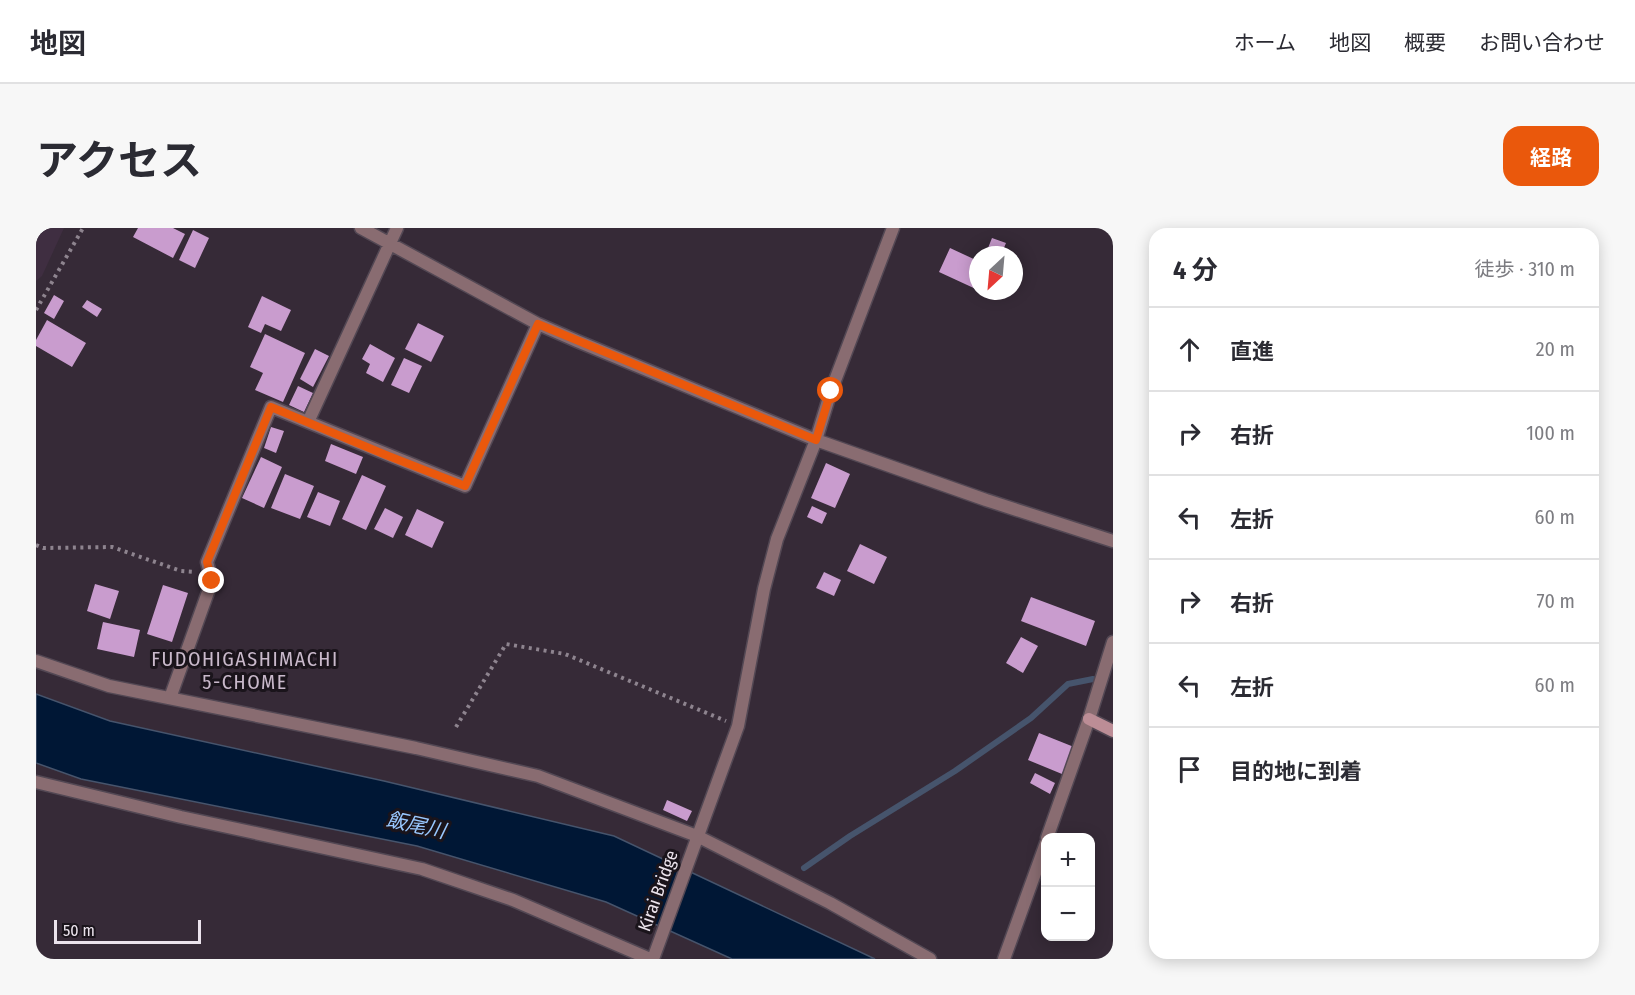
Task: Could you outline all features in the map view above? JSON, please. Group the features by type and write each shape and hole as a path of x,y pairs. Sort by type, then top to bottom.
{"street":[{"path":"361,228 538,324 816,440 986,500 1113,541"},
{"path":"308,422 397,228"},
{"name":"Kirai Bridge","path":"653,957 738,726 764,589 777,539 816,440 831,391 892,228"},
{"path":"170,698 212,581 207,562 271,407 465,486 538,324"},
{"path":"1048,833 1089,719 1113,642"},
{"path":"36,662 109,686 416,748 538,776 696,839 830,903 930,959"},
{"path":"1089,719 1113,730"},
{"path":"36,782 181,818 422,869 513,900 653,957"},
{"path":"1004,959 1041,857"}],"path":[{"path":"36,310 83,228"},
{"path":"36,545 43,548 112,547 181,571 210,573"},
{"path":"456,727 506,644 565,654 738,726"}],"shaded area":[{"path":"36,228 64,228 42,276 36,281"}],"water":[{"name":"飯尾川","path":"36,694 110,721 384,781 614,836 875,959 732,959 606,902 417,846 81,779 36,763"}],"building":[{"path":"138,228 173,228 185,234 173,258 133,237"},
{"path":"193,230 209,238 195,268 179,260"},
{"path":"992,238 1006,243 1005,246 989,246"},
{"path":"950,248 969,257 969,286 939,272"},
{"path":"54,295 64,301 54,319 44,313"},
{"path":"262,296 291,310 281,331 265,324 261,333 248,327"},
{"path":"87,300 102,309 97,317 82,307"},
{"path":"47,320 86,343 72,367 36,346 36,340"},
{"path":"418,323 444,336 431,362 405,349"},
{"path":"265,334 305,353 283,402 255,390 263,373 250,367"},
{"path":"370,344 395,358 383,382 366,373 370,364 362,359"},
{"path":"315,349 329,356 313,387 300,379"},
{"path":"404,358 422,366 409,393 391,385"},
{"path":"298,386 313,393 304,412 289,405"},
{"path":"271,427 284,431 276,453 264,448"},
{"path":"331,444 363,457 356,474 325,461"},
{"path":"261,457 282,467 264,508 242,498"},
{"path":"826,463 850,474 835,508 811,498"},
{"path":"285,474 314,486 300,519 271,508"},
{"path":"362,475 386,486 366,530 342,519"},
{"path":"318,492 340,501 330,526 307,517"},
{"path":"812,506 827,513 822,524 807,517"},
{"path":"385,508 403,517 393,538 374,529"},
{"path":"417,509 444,522 432,548 405,535"},
{"path":"860,544 887,557 874,584 847,571"},
{"path":"824,572 841,580 834,596 816,588"},
{"path":"95,584 119,591 110,619 87,611"},
{"path":"163,585 188,593 172,642 147,634"},
{"path":"1031,597 1095,621 1086,646 1021,621"},
{"path":"103,622 140,630 134,657 97,649"},
{"path":"1021,637 1038,646 1023,673 1006,663"},
{"path":"1039,733 1074,747 1062,774 1028,760"},
{"path":"1035,773 1055,783 1050,794 1030,783"},
{"path":"667,800 692,811 687,821 663,810"}],"waterway":[{"path":"804,868 850,836 955,771 1031,718 1068,684 1093,679"}],"district":[{"name":"FUDOHIGASHIMACHI 5-CHOME","path":"245,670"}],"route":[{"path":"212,581 207,562 271,407 465,486 538,324 816,440 831,391"}]}
